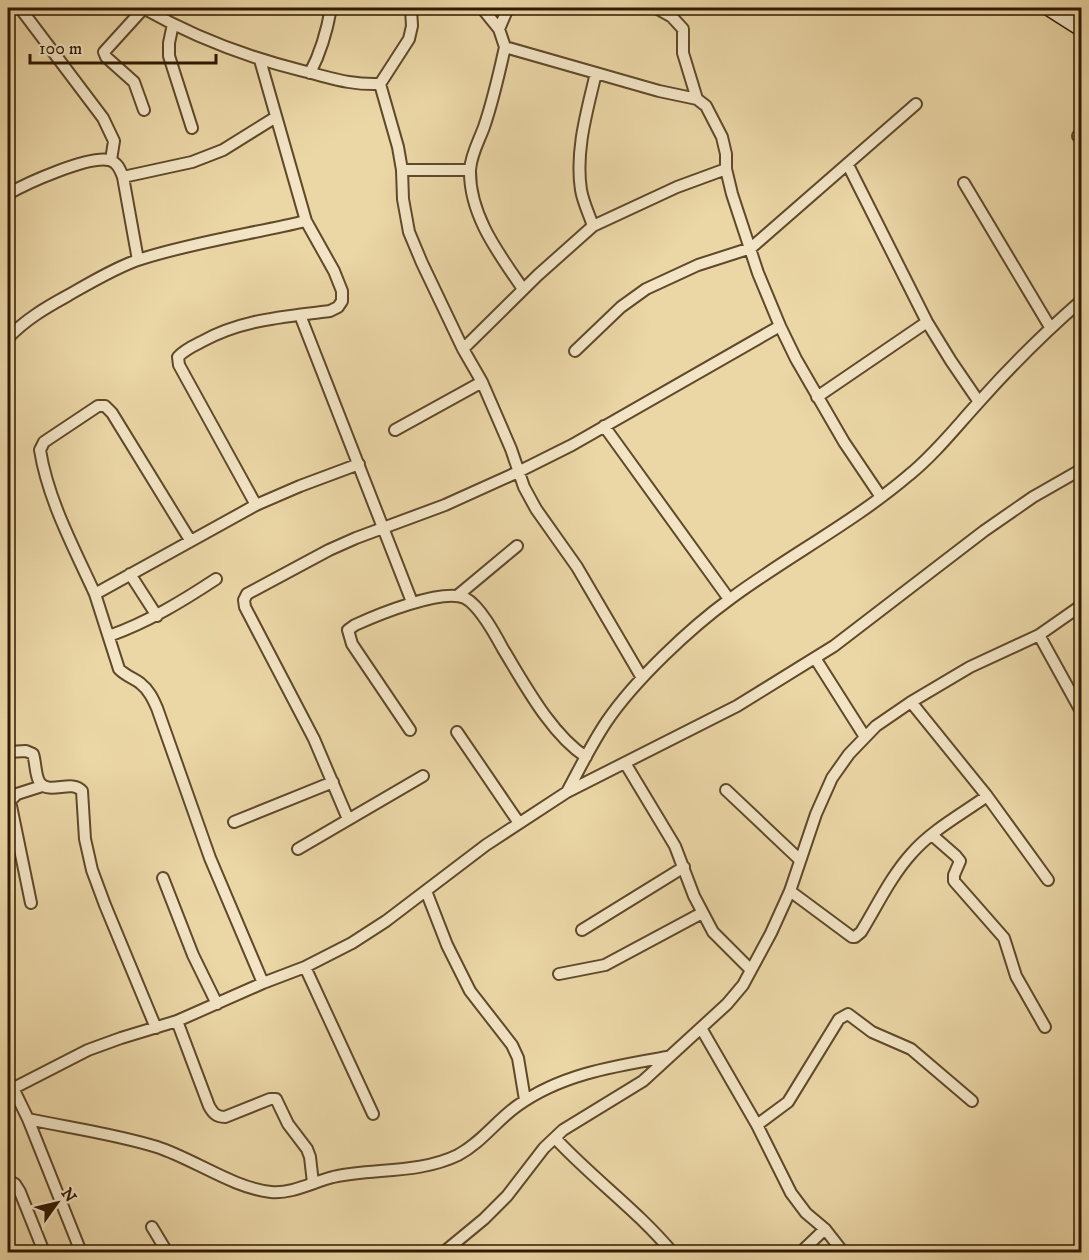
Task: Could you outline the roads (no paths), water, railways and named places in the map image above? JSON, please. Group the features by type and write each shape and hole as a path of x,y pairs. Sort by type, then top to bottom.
{"main road":[{"path":"1049,8 1082,29"}],"street":[{"path":"20,8 103,118 114,141 111,160"},
{"path":"144,110 134,82 106,57 104,52 143,8 210,42 260,60 336,81 380,84"},
{"path":"310,73 318,58 331,8"},
{"path":"411,8 412,26 409,39 380,84 402,170 403,200 409,232 463,349 482,382 536,509 582,576 642,678"},
{"path":"482,8 499,30 506,47 483,128 473,154 470,170 474,197 482,224 496,250 524,289"},
{"path":"499,30 508,8"},
{"path":"656,8 670,11 683,29 683,53 696,99"},
{"path":"173,24 169,56 192,128"},
{"path":"506,47 696,99 706,106 722,137 732,194 770,305 817,397 881,497"},
{"path":"256,505 179,365 178,357 182,352 236,326 330,311 338,307 342,301 342,291 334,271 306,221 260,60"},
{"path":"593,225 581,190 580,162 583,128 596,73"},
{"path":"575,351 621,307 646,289 689,269 751,248 916,104"},
{"path":"123,177 192,162 223,150 276,117"},
{"path":"8,194 28,182 59,171 100,160 111,160 118,165 123,177 138,260"},
{"path":"848,165 927,322 979,402"},
{"path":"463,349 593,225 677,187 726,169"},
{"path":"402,170 470,170"},
{"path":"964,183 1050,327"},
{"path":"8,338 18,327 40,311 138,260 215,240 306,221"},
{"path":"567,792 608,719 642,678 690,632 729,600 881,497 910,474 934,452 1050,327 1082,300"},
{"path":"300,315 412,602"},
{"path":"817,397 927,322"},
{"path":"348,819 314,739 245,607 246,594 294,567 356,538 445,505 519,472 780,326"},
{"path":"395,429 482,382"},
{"path":"190,540 112,413 105,406 98,406 44,442 40,450 47,481 94,594 119,669 139,682 149,692 157,708 210,858 263,983"},
{"path":"604,426 729,600"},
{"path":"94,594 256,505 359,464"},
{"path":"81,1252 28,1119 10,1089 88,1050 177,1022 263,983 305,967 352,943 378,927 519,823 567,792 737,706 815,658 844,639 984,531 1034,497 1082,470"},
{"path":"457,596 517,546"},
{"path":"130,574 157,616"},
{"path":"109,636 157,616 216,579"},
{"path":"410,730 352,644 348,630 412,602 457,596 465,598 475,606 561,736 586,757"},
{"path":"444,1252 484,1219 507,1196 544,1148 563,1130 643,1081 727,1004 743,985 790,891 816,814 832,778 849,754 865,737 876,726 910,702 970,667 1039,635 1082,605"},
{"path":"1039,635 1082,713"},
{"path":"815,658 865,737"},
{"path":"910,702 987,796 1048,880"},
{"path":"457,732 519,823"},
{"path":"8,752 26,751 33,754 42,786"},
{"path":"625,764 670,838 702,913 713,932 751,970"},
{"path":"298,849 423,776"},
{"path":"234,822 333,782"},
{"path":"31,903 10,801 17,795 42,786 75,786 82,791 85,839 92,870 156,1028"},
{"path":"726,790 800,860"},
{"path":"790,891 855,937 861,932 894,876 912,852 987,796"},
{"path":"932,835 960,861 954,881 1004,938 1016,976 1045,1027"},
{"path":"582,930 684,867"},
{"path":"163,878 193,955 217,1004"},
{"path":"426,891 447,945 470,991 512,1045 518,1058 525,1100"},
{"path":"559,974 605,965 702,913"},
{"path":"305,967 373,1114"},
{"path":"757,1125 788,1102 840,1019 848,1014 872,1032 911,1049 972,1101"},
{"path":"177,1022 213,1113 219,1117 225,1117 270,1099 276,1099 288,1124 307,1149 313,1183"},
{"path":"701,1028 757,1125 791,1193 806,1213 825,1229 843,1252"},
{"path":"28,1119 157,1147 262,1191 275,1193 360,1173 436,1164 459,1155 525,1100 540,1091 568,1079 627,1064 669,1057"},
{"path":"555,1138 575,1160 648,1226 672,1252"},
{"path":"8,1180 15,1184 20,1192 44,1252"},
{"path":"152,1227 166,1252"},
{"path":"801,1252 825,1229"}]}
